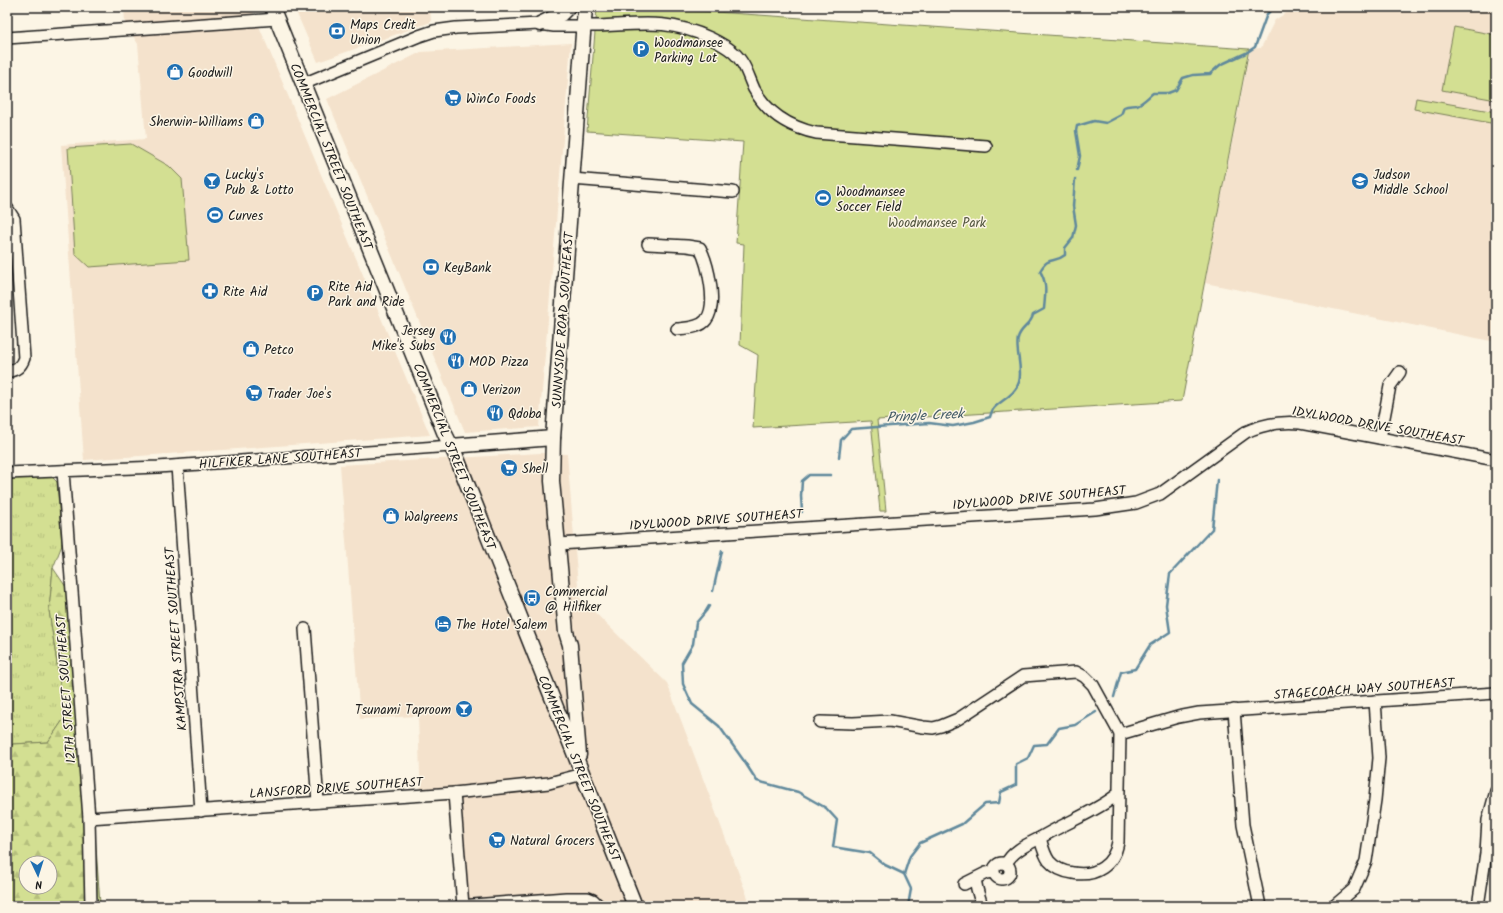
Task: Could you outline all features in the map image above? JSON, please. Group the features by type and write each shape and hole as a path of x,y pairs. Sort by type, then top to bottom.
{"main road":[{"path":"540,24 561,14 568,7"},
{"name":"SUNNYSIDE ROAD SOUTHEAST","path":"581,771 576,698 570,645 566,632 552,481 553,438 585,7"},
{"name":"COMMERCIAL STREET SOUTHEAST","path":"274,13 451,446 635,906"},
{"name":"HILFIKER LANE SOUTHEAST","path":"451,446 553,438"}],"street":[{"path":"7,38 274,13"},
{"path":"303,84 434,31 456,28 540,24 554,26 659,24 677,26 694,31 732,51 746,68 754,88 763,102 777,116 800,128 816,133 986,146"},
{"path":"572,179 733,192"},
{"path":"7,208 14,219 24,358 22,364 16,369 7,372"},
{"path":"648,244 700,248 710,273 711,307 706,320 699,325 676,329"},
{"path":"1380,438 1390,386 1400,372"},
{"name":"IDYLWOOD DRIVE SOUTHEAST","path":"559,544 1109,508 1136,503 1160,494 1246,432 1267,424 1287,422 1300,423 1496,460"},
{"name":"HILFIKER LANE SOUTHEAST","path":"7,473 177,466 451,446"},
{"name":"KAMPSTRA STREET SOUTHEAST","path":"177,466 201,810"},
{"name":"12TH STREET SOUTHEAST","path":"63,471 89,818 91,906"},
{"path":"305,629 318,802"},
{"path":"820,722 853,723 890,721 933,728 950,724 1023,676 1076,672 1085,677 1093,685 1120,734 1118,842 1110,862 1100,870 1093,873 1078,874 1061,870 1049,861 1040,838"},
{"name":"STAGECOACH WAY SOUTHEAST","path":"1120,734 1189,714 1496,693"},
{"path":"1334,906 1347,897 1354,889 1366,861 1376,800 1379,758 1375,701"},
{"path":"1234,710 1243,825 1260,906"},
{"name":"LANSFORD DRIVE SOUTHEAST","path":"89,818 454,793 549,783 581,771"},
{"path":"1478,906 1491,853 1488,820 1496,791"},
{"path":"454,793 463,906"},
{"path":"964,884 986,873 993,872 994,867 998,863 1006,864 1009,857 1040,838 1108,802 1118,794"},
{"path":"975,879 982,906"},
{"path":"460,906 572,898 588,898 593,900 599,906"}],"shaded area":[{"path":"124,7 251,7 430,435 84,460 61,145 146,139 138,44 125,23"},
{"path":"294,7 430,7 431,22 318,62"},
{"name":"Judson Middle School","path":"1313,7 1496,7 1496,342 1205,283 1250,49 1261,48 1275,20 1286,13"},
{"path":"571,43 539,427 465,432 327,99 421,52"},
{"path":"540,453 567,454 579,597 667,683 751,906 458,906 447,801 421,802 418,716 360,719 340,465"}],"green space":[{"name":"Woodmansee Park","path":"597,7 643,7 1249,49 1182,401 877,420 886,511 880,511 871,421 753,428 758,355 740,345 744,244 736,243 743,142 587,131"},
{"path":"1454,27 1496,35 1496,100 1442,90"},
{"path":"1416,98 1496,112 1496,124 1414,109"},
{"path":"131,144 169,166 182,179 189,260 89,267 75,254 68,148"},
{"path":"51,476 57,482 62,545 53,568 49,610 65,717 48,742 13,744 7,749 7,478"},
{"path":"53,568 79,606 100,904 69,906 7,906 7,749 13,744 48,742 65,717 49,610"}],"waterway":[{"name":"Pringle Creek","path":"1077,170 1080,156 1076,131 1077,126 1094,121 1106,123 1121,115 1124,107 1137,105 1153,93 1168,93 1176,90 1183,78 1193,75 1210,74 1220,65 1246,53 1255,47 1267,14 1273,8 1297,7"},
{"name":"Pringle Creek","path":"839,457 841,440 851,429 929,423 953,426 974,422 990,417 994,408 1015,390 1020,377 1017,348 1019,335 1033,315 1044,309 1045,285 1040,271 1049,261 1061,258 1065,255 1065,248 1073,238 1076,225 1073,206 1075,179"},
{"name":"Pringle Creek","path":"802,512 802,481 809,475 831,475"},
{"path":"1114,697 1121,672 1135,669 1150,645 1170,632 1166,605 1170,574 1212,529 1217,480"},
{"name":"Pringle Creek","path":"713,591 722,551"},
{"name":"Pringle Creek","path":"709,606 696,623 693,644 682,663 683,684 692,704 719,726 757,781 798,792 826,808 837,820 833,847 870,853 885,865 904,874 911,889 908,906"},
{"path":"904,874 910,856 920,843 962,824 985,804 999,803 1001,792 1016,785 1016,764 1028,758 1034,745 1047,744 1059,728 1075,725 1096,712"}],"place":[{"name":"Maps Credit Union","path":"337,31"},
{"name":"Woodmansee Parking Lot","path":"641,49"},
{"name":"Goodwill","path":"175,72"},
{"name":"WinCo Foods","path":"453,98"},
{"name":"Sherwin-Williams","path":"256,121"},
{"name":"Lucky's Pub & Lotto","path":"212,181"},
{"name":"Judson Middle School","path":"1360,181"},
{"name":"Woodmansee Soccer Field","path":"823,198"},
{"name":"Curves","path":"215,215"},
{"name":"KeyBank","path":"431,267"},
{"name":"Rite Aid","path":"210,291"},
{"name":"Rite Aid Park and Ride","path":"315,293"},
{"name":"Jersey Mike's Subs","path":"448,337"},
{"name":"Petco","path":"251,349"},
{"name":"MOD Pizza","path":"456,361"},
{"name":"Verizon","path":"469,389"},
{"name":"Trader Joe's","path":"254,393"},
{"name":"Qdoba","path":"495,413"},
{"name":"Shell","path":"509,468"},
{"name":"Walgreens","path":"391,516"},
{"name":"Commercial @ Hilfiker","path":"532,598"},
{"name":"The Hotel Salem","path":"443,624"},
{"name":"Tsunami Taproom","path":"464,709"},
{"name":"Natural Grocers","path":"497,840"}]}
